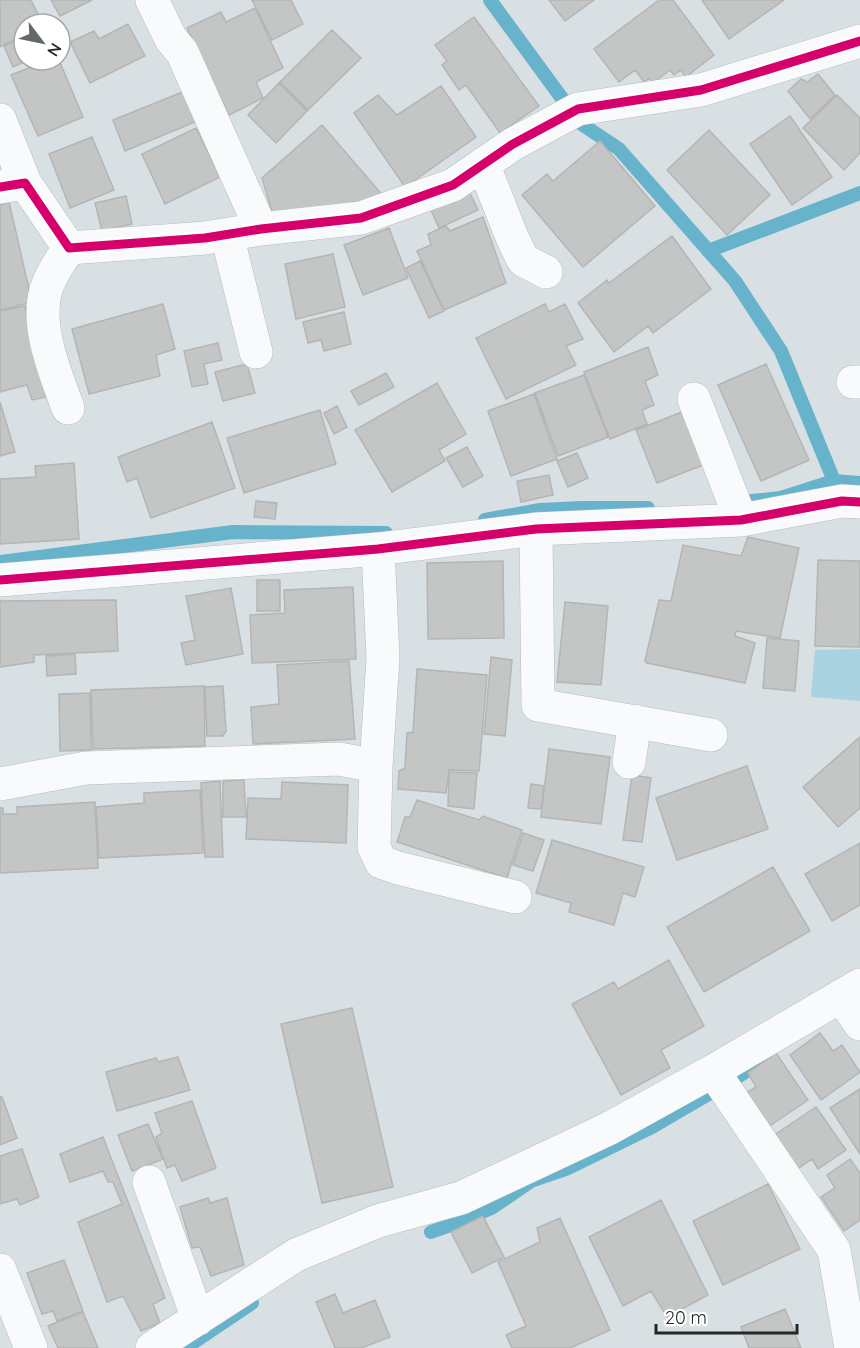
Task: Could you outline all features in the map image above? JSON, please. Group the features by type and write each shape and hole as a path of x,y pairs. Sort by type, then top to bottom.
{"street":[{"path":"152,0 171,39 182,52 261,229"},
{"path":"69,248 226,235 361,218 453,185 513,144 578,109 700,90 860,41"},
{"path":"0,120 13,185 69,248"},
{"path":"483,164 512,237 524,260 546,272"},
{"path":"226,235 256,352"},
{"path":"68,408 48,352 43,313 47,287 69,248"},
{"path":"694,399 740,515"},
{"path":"0,580 378,549 536,529 740,515 842,501 860,501"},
{"path":"536,529 538,705 711,735"},
{"path":"378,549 382,658 374,847 381,862 515,897"},
{"path":"629,762 635,722"},
{"path":"0,784 86,768 339,759 376,766"},
{"path":"152,1348 296,1255 378,1221 461,1198 610,1128 713,1071 850,990 860,1024"},
{"path":"713,1071 834,1250 851,1348"},
{"path":"148,1182 198,1319"},
{"path":"0,1270 32,1348"}],"shaded area":[{"path":"860,649 860,701 811,697 815,650"}],"building":[{"path":"0,0 31,0 37,12 12,12 12,41 0,47"},
{"path":"51,0 92,0 68,12 58,12"},
{"path":"252,0 291,0 303,24 272,40"},
{"path":"549,0 594,0 565,21"},
{"path":"659,0 673,0 714,55 686,77 681,70 674,75 670,70 653,83 649,78 644,82 635,70 619,82 594,49"},
{"path":"702,0 784,0 729,39"},
{"path":"255,8 283,68 256,82 263,98 229,115 187,28 221,12 226,22"},
{"path":"474,17 539,106 500,133 466,85 459,90 442,65 447,61 435,45"},
{"path":"128,24 145,56 90,83 72,46 72,41 94,31 99,39"},
{"path":"332,30 361,58 308,110 280,82"},
{"path":"12,42 12,65 4,46"},
{"path":"19,72 64,72 83,117 38,136 11,75"},
{"path":"818,74 835,95 810,119 788,91 801,79 807,82"},
{"path":"279,83 307,111 276,143 248,115"},
{"path":"441,86 476,137 405,187 354,113 378,95 397,115"},
{"path":"185,91 197,121 125,151 113,120"},
{"path":"837,95 860,118 860,153 844,170 803,128"},
{"path":"790,116 832,177 792,205 750,144"},
{"path":"322,125 385,198 274,219 262,178"},
{"path":"196,128 220,177 165,204 142,154"},
{"path":"709,130 770,195 727,235 667,170"},
{"path":"92,137 114,190 70,208 49,154"},
{"path":"600,141 655,206 583,267 522,195 547,174 553,181"},
{"path":"466,185 478,210 439,228 428,203"},
{"path":"126,196 132,224 102,231 95,203"},
{"path":"9,202 32,302 0,310 0,205"},
{"path":"483,217 506,283 444,310 417,251 431,245 428,234 446,226 450,231"},
{"path":"389,228 408,278 363,295 344,245"},
{"path":"672,236 711,289 653,333 648,326 614,352 578,303 607,280 609,283"},
{"path":"333,254 345,307 296,319 285,264"},
{"path":"420,261 444,311 429,318 406,268"},
{"path":"163,304 175,349 156,355 160,376 89,394 72,329"},
{"path":"545,304 549,312 565,304 583,339 566,346 576,365 506,399 476,338"},
{"path":"25,306 46,397 32,400 27,385 0,392 0,311"},
{"path":"344,312 351,344 324,351 321,340 308,343 303,322"},
{"path":"218,343 222,360 204,364 208,384 192,387 184,351"},
{"path":"648,347 658,375 645,381 654,405 642,410 647,424 610,439 584,372"},
{"path":"247,364 255,393 223,401 215,372"},
{"path":"766,364 809,460 761,481 718,385"},
{"path":"386,373 394,387 359,405 351,391"},
{"path":"584,375 608,437 558,456 535,393"},
{"path":"437,383 466,434 439,450 445,461 392,492 355,430"},
{"path":"534,394 557,459 511,476 488,411"},
{"path":"0,402 15,452 0,456"},
{"path":"337,406 347,427 334,434 324,413"},
{"path":"320,410 336,464 244,493 227,438"},
{"path":"682,412 703,465 657,483 636,430"},
{"path":"212,422 235,488 151,518 137,478 127,482 118,457"},
{"path":"467,447 483,476 463,487 446,458"},
{"path":"577,453 588,478 568,487 557,461"},
{"path":"74,463 79,539 0,544 0,479 36,477 35,466"},
{"path":"549,475 553,495 521,502 517,481"},
{"path":"256,501 277,503 275,519 254,517"},
{"path":"748,537 799,548 780,638 736,631 735,636 755,643 745,683 647,663 645,661 659,600 671,601 683,545 741,556"},
{"path":"818,560 860,561 860,647 815,646"},
{"path":"503,561 504,638 428,639 427,563"},
{"path":"257,580 280,580 280,611 257,611"},
{"path":"353,587 356,659 252,663 250,615 285,613 284,590"},
{"path":"231,588 243,654 186,665 181,643 195,640 186,596"},
{"path":"116,600 118,651 34,655 34,662 0,667 0,601"},
{"path":"565,602 608,606 601,685 557,682"},
{"path":"767,638 799,641 795,691 763,688"},
{"path":"75,654 76,674 47,676 46,656"},
{"path":"491,657 512,660 505,736 484,734"},
{"path":"349,661 355,739 253,744 251,707 279,704 277,665"},
{"path":"417,669 487,675 479,771 449,770 446,793 398,789 399,771 405,768 407,733 413,732"},
{"path":"204,686 205,746 93,749 91,690"},
{"path":"223,686 226,731 223,736 207,736 205,687"},
{"path":"90,693 91,750 60,751 59,694"},
{"path":"860,737 860,808 838,827 803,787"},
{"path":"549,749 610,757 601,824 541,817"},
{"path":"747,766 768,829 677,860 656,798"},
{"path":"449,772 477,773 474,809 448,806"},
{"path":"632,775 651,778 642,842 623,840"},
{"path":"244,780 246,817 223,817 223,781"},
{"path":"220,781 223,857 205,857 201,783"},
{"path":"282,782 348,785 346,843 246,839 248,798 281,799"},
{"path":"531,784 544,786 541,809 528,808"},
{"path":"200,790 203,853 99,858 96,807 144,803 144,793"},
{"path":"417,800 479,820 483,816 522,830 507,878 397,842 405,817 410,817"},
{"path":"95,802 98,868 0,873 0,808 3,808 3,814 17,814 17,807"},
{"path":"523,833 544,840 533,871 513,865"},
{"path":"552,840 644,867 635,897 623,893 614,925 569,912 571,903 536,893"},
{"path":"860,843 860,905 832,921 805,874"},
{"path":"773,867 810,931 704,992 667,927"},
{"path":"669,960 704,1026 661,1050 670,1068 621,1095 572,1004 614,982 618,989"},
{"path":"352,1008 393,1187 322,1203 281,1024"},
{"path":"820,1033 833,1051 842,1045 860,1072 821,1100 790,1055"},
{"path":"776,1053 808,1100 768,1127 746,1093 756,1087 748,1073"},
{"path":"178,1057 190,1090 117,1111 106,1072 156,1058 158,1062"},
{"path":"860,1089 860,1154 830,1108"},
{"path":"0,1097 2,1097 17,1138 0,1145"},
{"path":"192,1101 216,1168 182,1181 175,1165 167,1168 156,1137 162,1133 155,1113"},
{"path":"816,1107 846,1150 818,1169 812,1159 796,1170 773,1136"},
{"path":"148,1124 163,1159 132,1171 118,1135"},
{"path":"103,1137 165,1298 153,1304 160,1323 141,1331 123,1296 107,1302 78,1222 122,1204 113,1182 108,1182 103,1171 70,1182 60,1154"},
{"path":"22,1149 39,1197 20,1205 17,1199 0,1204 0,1156"},
{"path":"850,1159 860,1173 860,1220 844,1231 821,1197 835,1188 827,1175"},
{"path":"768,1184 800,1249 723,1285 693,1221"},
{"path":"208,1198 210,1203 227,1198 244,1265 211,1276 200,1247 192,1248 180,1207"},
{"path":"661,1200 708,1295 667,1317 651,1291 623,1306 589,1237"},
{"path":"483,1216 504,1257 472,1273 451,1232"},
{"path":"560,1218 610,1330 570,1348 512,1348 506,1335 526,1326 498,1262 540,1242 537,1228"},
{"path":"64,1260 83,1311 57,1321 53,1311 42,1314 27,1273"},
{"path":"335,1294 343,1313 375,1300 390,1337 361,1348 335,1348 316,1302"},
{"path":"785,1309 801,1348 749,1348 741,1327"},
{"path":"83,1312 98,1348 58,1348 48,1326"}],"waterway":[{"path":"490,0 580,123 619,149 735,281 781,351 834,481"},
{"path":"708,251 860,193"},
{"path":"733,503 781,498 834,481 860,483"},
{"path":"485,520 540,510 648,508"},
{"path":"0,562 233,532 386,533"},
{"path":"431,1232 493,1207 531,1181 566,1169 652,1127 766,1058"},
{"path":"185,1348 252,1303"}],"cycle path":[{"path":"0,187 25,183 69,248 205,238 261,229 361,218 453,185 513,144 578,109 701,90 860,41"},
{"path":"0,580 378,549 536,529 741,520 842,501 860,502"}]}
